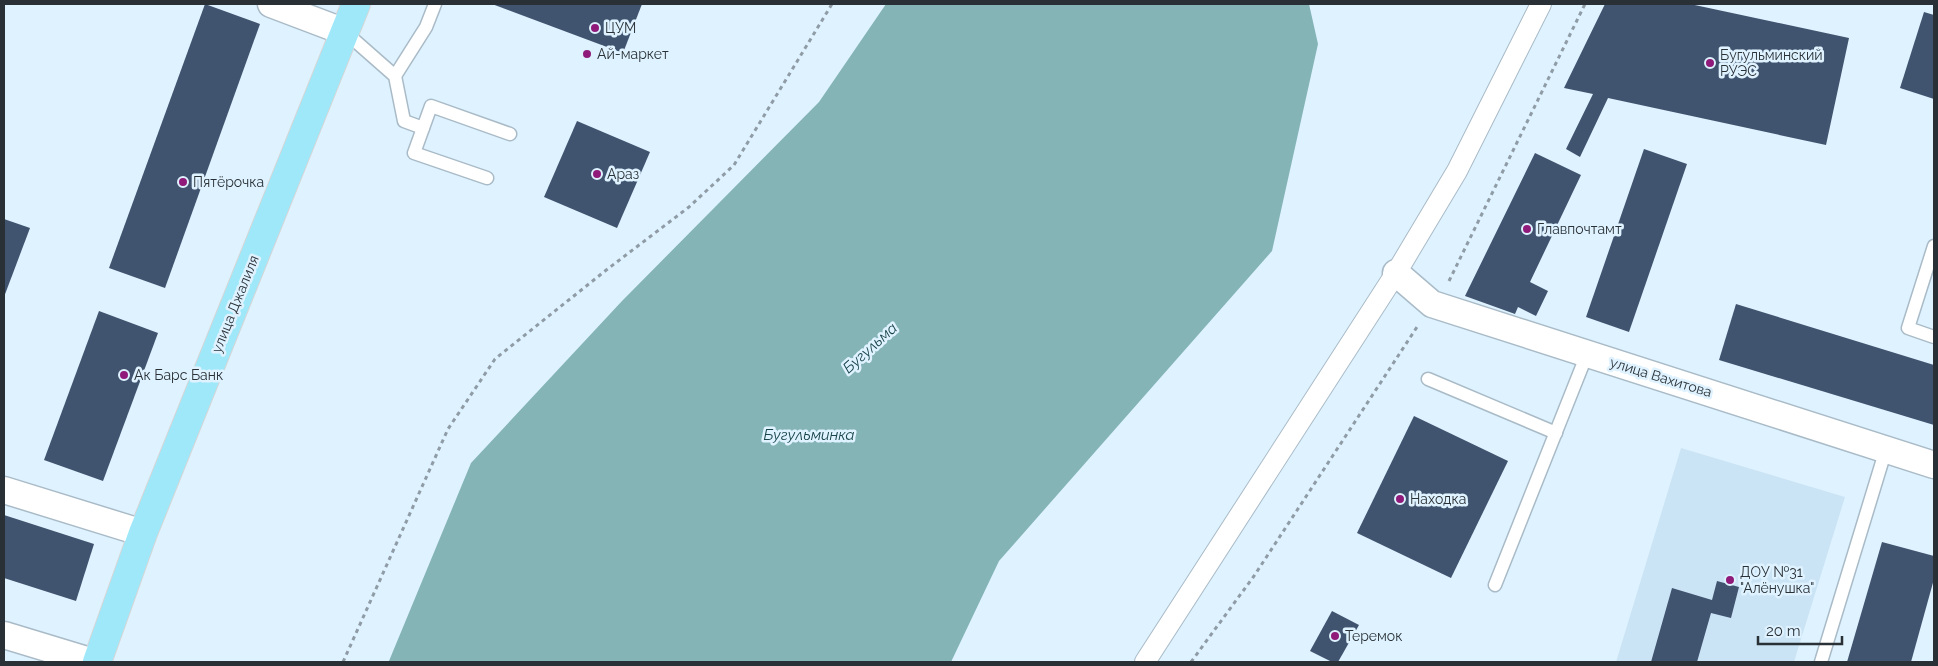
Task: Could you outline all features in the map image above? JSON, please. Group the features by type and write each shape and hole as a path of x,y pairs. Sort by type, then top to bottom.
{"main road":[{"name":"улица Джалиля","path":"97,662 142,533 356,4"}],"street":[{"path":"271,4 345,32"},
{"path":"1145,662 1396,273 1457,171 1541,4"},
{"name":"улица Вахитова","path":"1396,273 1432,304 1934,465"},
{"path":"4,490 142,533"},
{"path":"4,634 93,662"}],"lane":[{"path":"395,76 426,27 436,4"},
{"path":"345,32 395,76 404,121 423,128"},
{"path":"486,178 414,152 431,106 510,134"},
{"path":"1934,246 1908,328 1934,337"},
{"path":"1495,586 1587,354"},
{"path":"1428,379 1556,433"},
{"path":"1821,662 1886,449"}],"path":[{"path":"343,662 448,429 495,359 605,271 690,207 734,164 832,4"},
{"path":"1191,662 1254,576 1454,273 1585,4"}],"shaded area":[{"name":"ДОУ №31 \"Алёнушка\"","path":"1681,448 1845,497 1794,662 1616,662"}],"water":[{"name":"Бугульминка","path":"886,4 1309,4 1318,44 1272,251 999,561 951,662 389,661 471,463 622,301 819,102"}],"building":[{"path":"205,4 260,24 165,288 109,268"},
{"name":"ЦУМ","path":"492,4 642,4 623,53"},
{"name":"Бугульминский РУЭС","path":"1605,4 1690,4 1849,38 1826,145 1608,98 1580,157 1566,149 1593,94 1564,88"},
{"path":"1924,12 1934,15 1934,99 1900,88"},
{"path":"577,121 650,152 617,228 544,197"},
{"path":"1644,149 1687,164 1629,332 1586,317"},
{"name":"Главпочтамт","path":"1535,153 1581,175 1530,282 1548,291 1536,316 1518,307 1515,314 1465,296"},
{"path":"4,219 30,228 4,297"},
{"path":"1736,304 1934,365 1934,425 1719,360"},
{"path":"99,311 158,333 103,481 44,460"},
{"path":"1414,416 1508,461 1451,578 1357,533"},
{"path":"4,515 94,544 76,601 4,578"},
{"path":"1882,542 1934,556 1934,579 1911,662 1847,662"},
{"path":"1717,581 1739,587 1731,618 1711,613 1697,662 1651,662 1672,588 1712,600"},
{"path":"1332,611 1359,625 1338,662 1332,662 1310,651"}],"place":[{"name":"ЦУМ","path":"595,28"},
{"name":"Ай-маркет","path":"587,54"},
{"name":"Бугульминский РУЭС","path":"1710,63"},
{"name":"Араз","path":"597,174"},
{"name":"Пятёрочка","path":"183,182"},
{"name":"Главпочтамт","path":"1527,229"},
{"name":"Ак Барс Банк","path":"124,375"},
{"name":"Находка","path":"1400,499"},
{"name":"ДОУ №31 \"Алёнушка\"","path":"1730,580"},
{"name":"Теремок","path":"1335,636"}],"water label":[{"name":"Бугульма","path":"870,348"}]}
